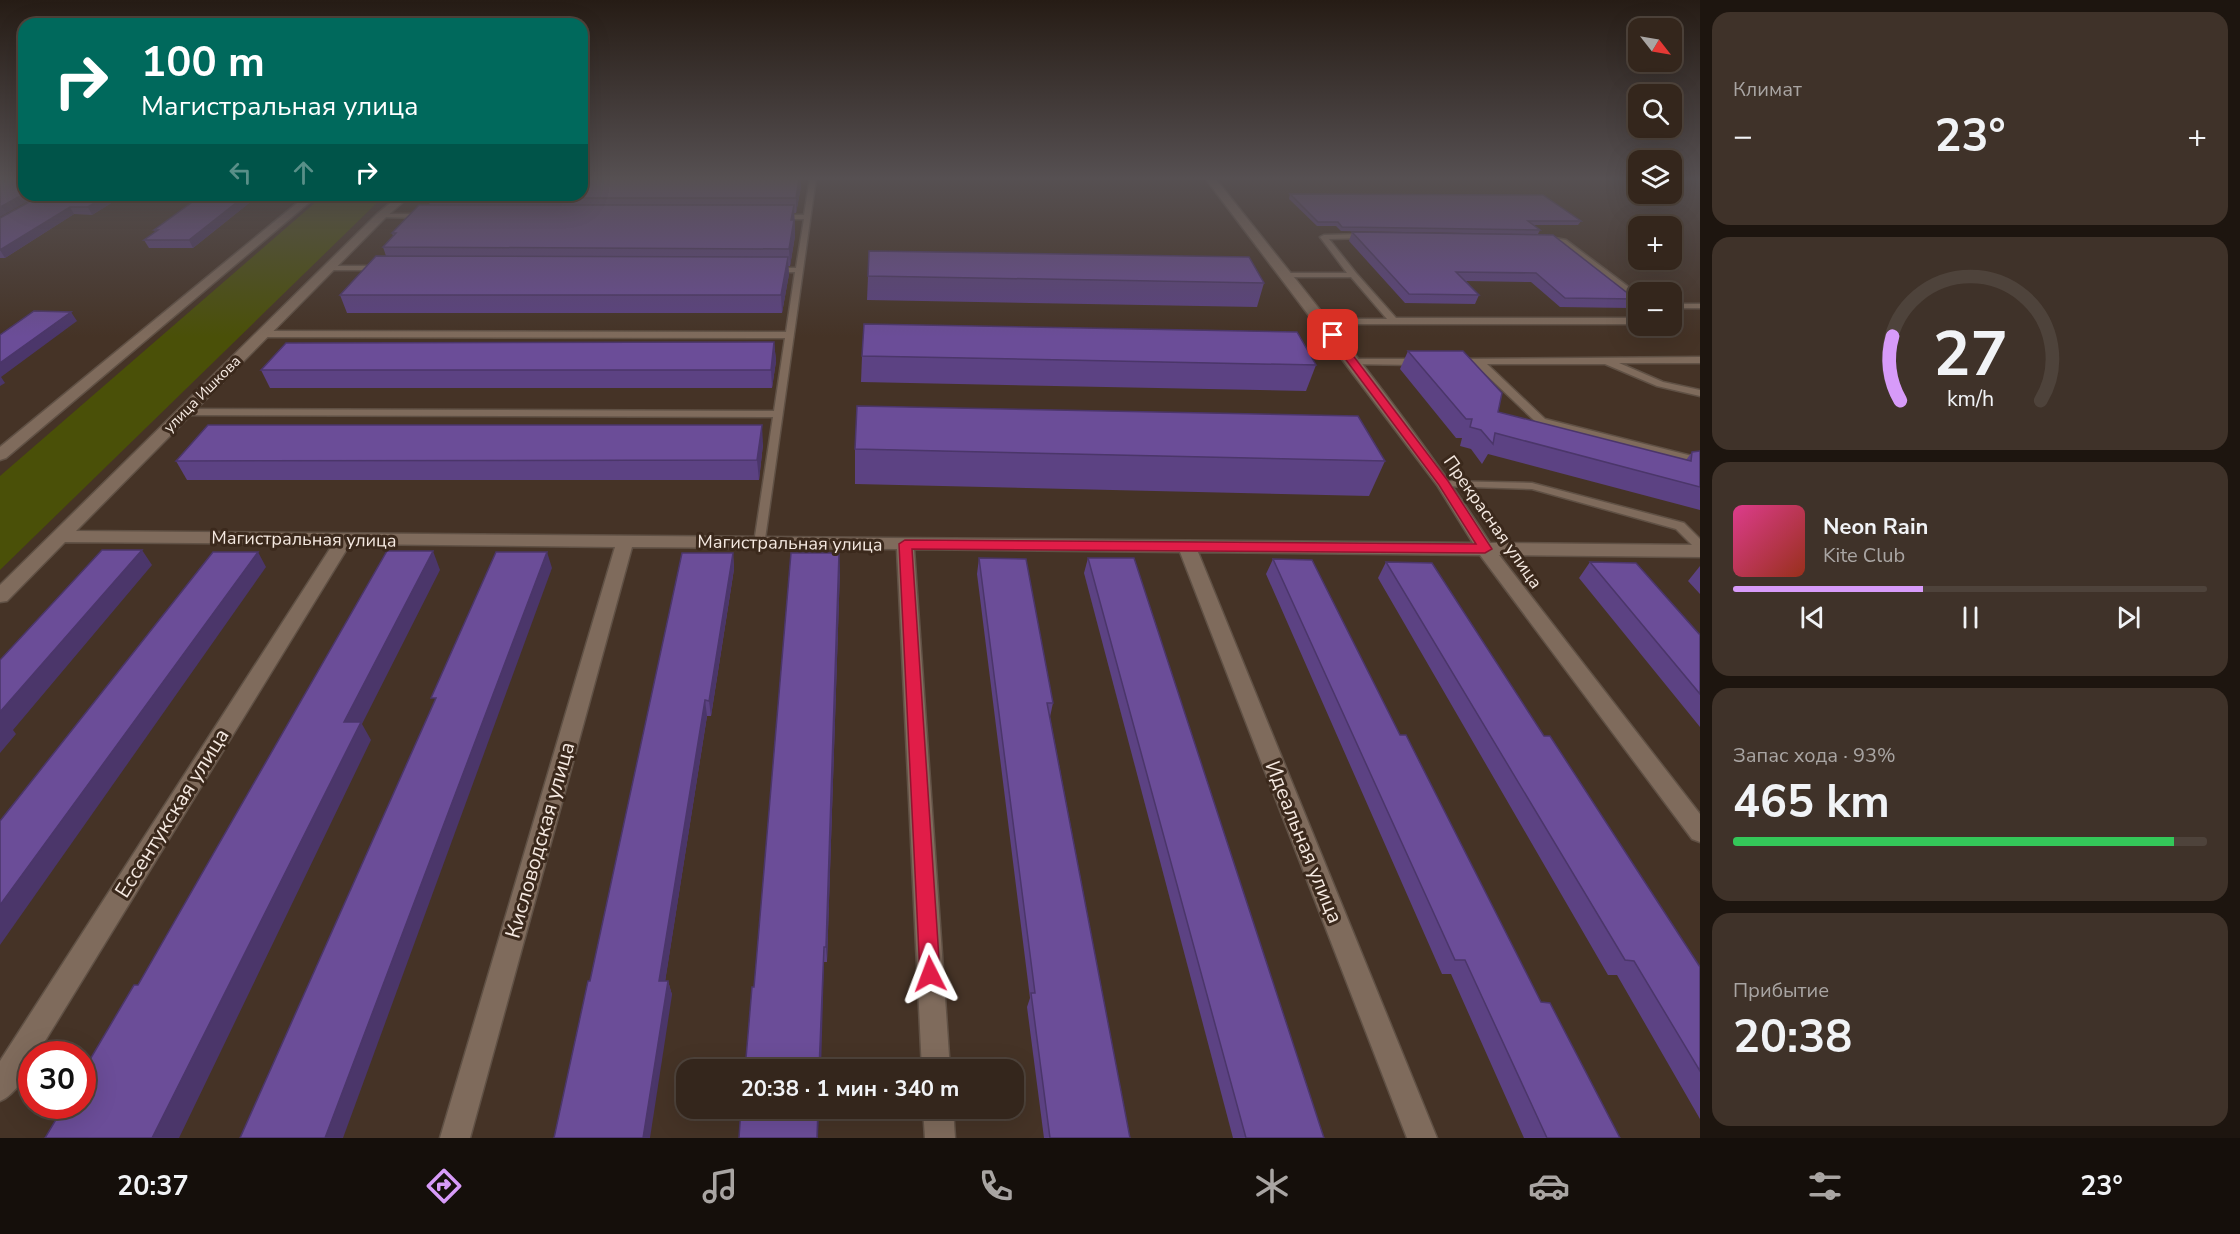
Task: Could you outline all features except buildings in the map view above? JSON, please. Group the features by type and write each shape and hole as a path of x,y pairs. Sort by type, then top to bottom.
{"street":[{"path":"0,455 270,231"},
{"name":"улица Ишкова","path":"0,596 366,231"},
{"name":"Прекрасная улица","path":"1252,231 1444,484 1485,549 1700,832"},
{"name":"Магистральная улица","path":"59,536 1700,551"},
{"name":"Ессентукская улица","path":"0,1087 345,539"},
{"name":"Кисловодская улица","path":"455,1138 625,542"},
{"path":"905,544 935,1059"},
{"name":"Идеальная улица","path":"1187,547 1422,1138"},
{"path":"939,1119 940,1138"}],"lane":[{"path":"760,543 804,231"},
{"path":"1377,236 1324,237 1353,275 1394,321"},
{"path":"1542,238 1563,242 1628,291"},
{"path":"329,268 388,268"},
{"path":"764,270 799,270"},
{"path":"1287,275 1353,275"},
{"path":"1682,306 1700,306"},
{"path":"1322,322 1628,321"},
{"path":"262,334 790,335"},
{"path":"1603,359 1660,384 1700,393"},
{"path":"1444,362 1700,360"},
{"path":"1353,362 1433,362"},
{"path":"1479,362 1541,421 1700,461"},
{"path":"184,412 778,414"},
{"path":"1444,484 1532,486 1680,526 1700,546"}],"green space":[{"path":"282,231 348,231 0,570 0,476"}],"route":[{"path":"930,974 905,544 1485,549 1444,484 1333,335"}]}
